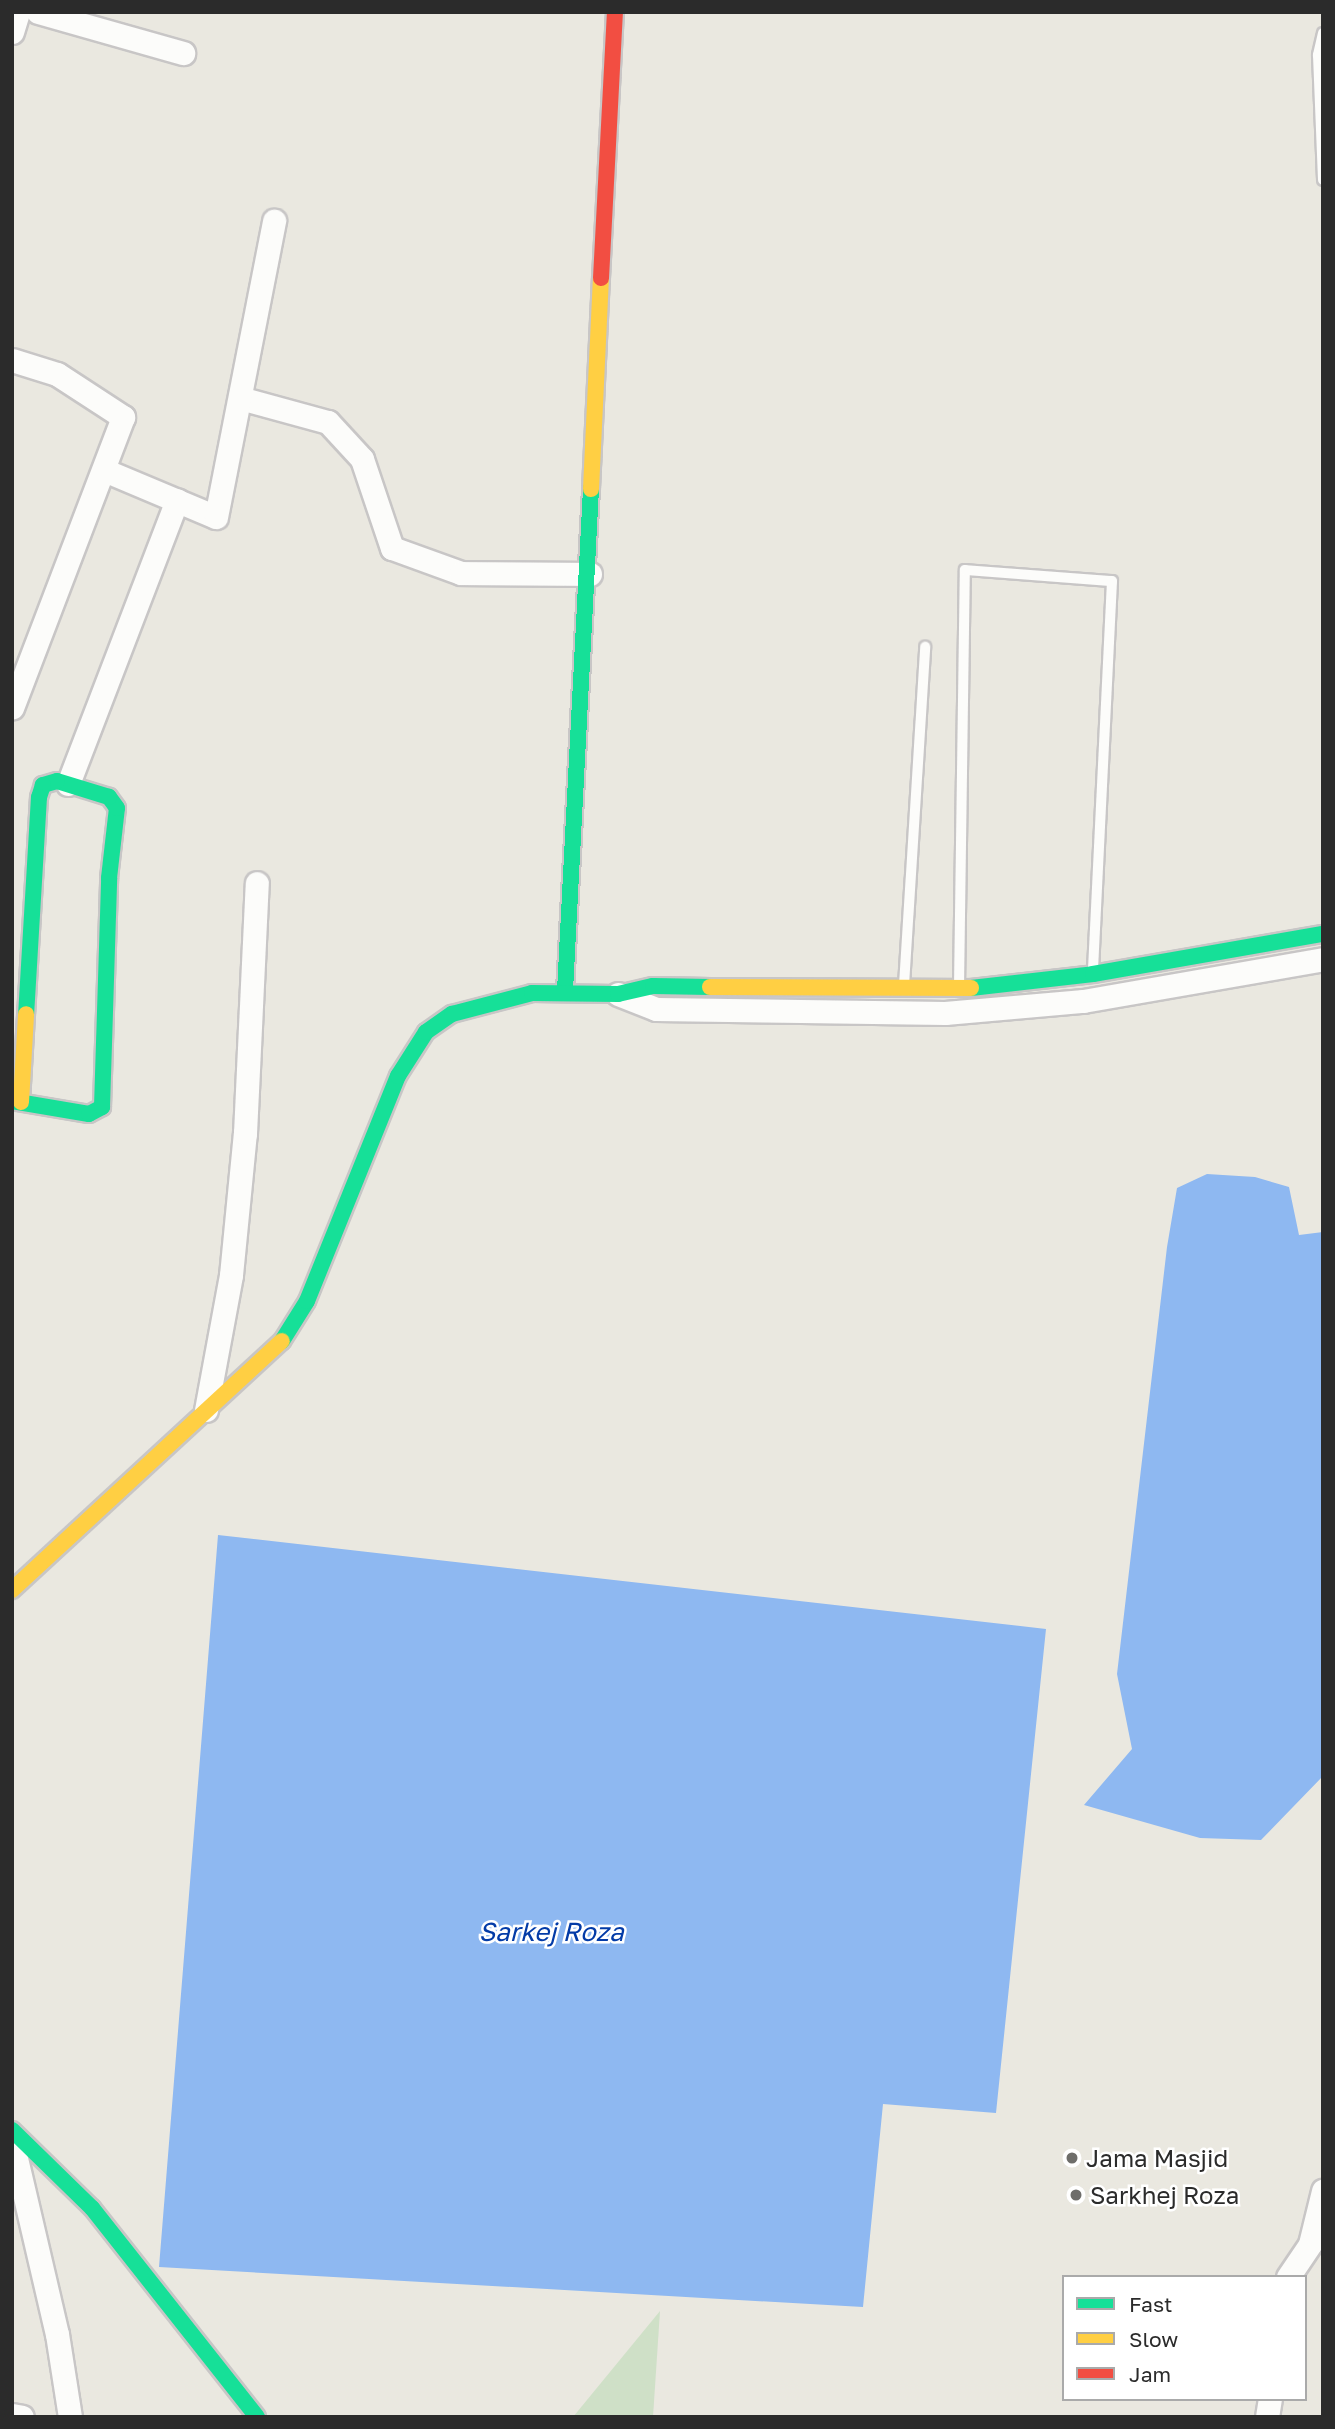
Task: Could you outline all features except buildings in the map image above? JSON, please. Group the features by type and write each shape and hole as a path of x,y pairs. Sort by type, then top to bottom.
{"street":[{"path":"12,32 18,12"},
{"path":"38,12 183,53"},
{"path":"565,991 590,574 615,12"},
{"path":"104,470 216,517 274,221"},
{"path":"12,360 57,374 123,417 12,707"},
{"path":"240,398 328,422 362,458 392,548 461,573 590,574"},
{"path":"68,785 177,500"},
{"path":"57,781 68,785 109,797 117,808 109,878 102,1107 89,1114 17,1102 39,797 43,785 57,781"},
{"path":"206,1410 231,1275 246,1133 257,883"},
{"path":"12,1590 279,1345 302,1311 381,1112 426,1032 452,1014 490,1002 565,991 618,994 653,986 904,991 959,1000 1323,934"},
{"path":"1206,956 1208,981"},
{"path":"618,994 656,1009 771,1011 959,1000 1083,1001 1323,959"},
{"path":"771,988 771,1011"},
{"path":"12,2130 58,2170 92,2208 257,2417"},
{"path":"12,2141 57,2334 70,2417"},
{"path":"1289,2275 1310,2244 1323,2191"},
{"path":"12,2415 22,2417"}],"lane":[{"path":"1323,33 1320,56 1323,180"},
{"path":"959,1000 965,570 1112,581 1093,974"},
{"path":"904,991 925,647"}],"green space":[{"path":"660,2311 653,2417 573,2417"}],"water":[{"path":"1207,1174 1255,1177 1289,1187 1299,1235 1323,1232 1323,1776 1261,1840 1200,1838 1084,1805 1132,1749 1117,1674 1167,1247 1177,1188"},
{"name":"Sarkej Roza","path":"218,1535 1046,1629 996,2113 883,2104 863,2307 159,2267"}],"traffic: fast":[{"path":"565,991 591,489"},
{"path":"12,1101 89,1114 102,1107 109,878 117,808 109,797 57,781 43,785 39,797 26,1014"},
{"path":"971,988 1093,974 1323,934"},
{"path":"282,1341 307,1301 398,1076 426,1032 452,1014 532,993 618,994 653,986 710,987"},
{"path":"12,2130 92,2208 257,2417"}],"traffic: slow":[{"path":"591,489 601,278"},
{"path":"710,987 971,988"},
{"path":"21,1102 26,1014"},
{"path":"12,1590 282,1341"}],"traffic: jam":[{"path":"601,278 615,12"}],"place":[{"name":"Jama Masjid","path":"1072,2158"},
{"name":"Sarkhej Roza","path":"1076,2195"}]}
